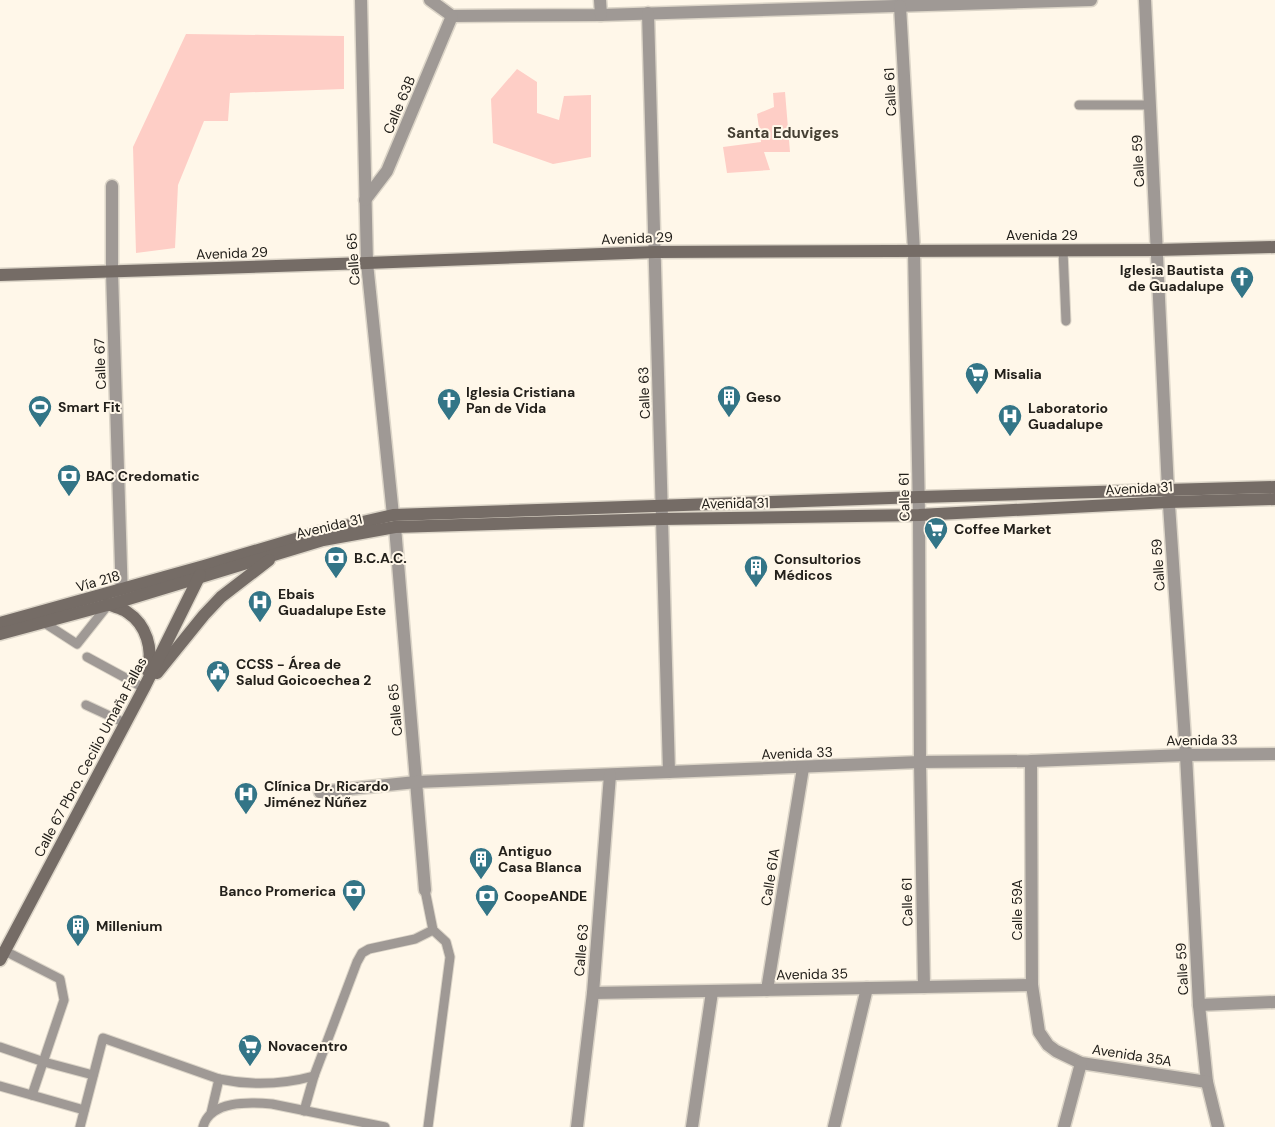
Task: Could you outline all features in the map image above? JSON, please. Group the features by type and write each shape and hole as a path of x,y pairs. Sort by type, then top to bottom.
{"main road":[{"name":"Avenida 29","path":"0,275 655,252 1157,250 1275,247"},
{"name":"Avenida 31","path":"201,574 394,521 662,519 919,514 1275,487"},
{"name":"Avenida 31","path":"201,574 319,532 394,521 662,506 919,497 1168,496 1275,499"},
{"path":"144,688 221,597 278,554"},
{"name":"Vía 218","path":"0,623 122,595 201,574"},
{"name":"Calle 67 Pbro. Cecilio Umaña Fallas","path":"2,956 144,688 201,574"},
{"name":"Vía 218","path":"0,634 108,604 122,595"},
{"path":"108,604 127,611 141,625 149,642 150,662 144,688"}],"street":[{"name":"Calle 65","path":"361,0 364,200 367,263 394,521 425,890"},
{"path":"430,0 452,16 648,14 728,5 900,6 1091,0"},
{"path":"600,0 601,15"},
{"name":"Calle 59","path":"1145,0 1168,496 1186,755 1198,1004 1206,1082 1218,1127"},
{"name":"Calle 61","path":"900,6 914,251 919,497 920,762 924,987"},
{"name":"Calle 63","path":"648,14 669,772"},
{"name":"Calle 63B","path":"364,200 387,171 452,16"},
{"name":"Calle 67","path":"112,186 112,272 122,595"},
{"name":"Avenida 33","path":"320,792 416,782 920,762 1031,761 1186,755 1275,754"},
{"name":"Calle 59A","path":"1031,761 1032,985 1039,1032 1048,1045 1056,1051"},
{"name":"Calle 61A","path":"767,990 803,768"},
{"name":"Calle 63","path":"578,1127 593,993 610,775"},
{"name":"Avenida 35","path":"593,993 1032,985"},
{"path":"834,1127 867,988"},
{"path":"692,1127 712,992"},
{"path":"1198,1004 1275,1002"},
{"name":"Avenida 35A","path":"1056,1051 1081,1063 1206,1082"},
{"path":"1064,1127 1081,1063"}],"lane":[{"path":"1079,105 1150,106"},
{"path":"1063,250 1066,321"},
{"path":"43,622 77,644 108,604"},
{"path":"87,657 144,688"},
{"path":"86,705 125,723"},
{"path":"425,890 433,930 446,942 450,957 428,1127"},
{"path":"304,1111 314,1076 362,953 369,949 415,939 433,930"},
{"path":"2,956 60,979 64,1000 32,1096"},
{"path":"80,1127 102,1038 219,1079 267,1085 314,1076"},
{"path":"0,1047 44,1062 93,1075"},
{"path":"211,1113 219,1079"},
{"path":"0,1086 84,1110"},
{"path":"203,1127 205,1118 211,1113 247,1102 272,1104 385,1127"}],"shaded area":[{"path":"186,34 344,36 344,89 230,93 228,121 204,121 178,185 175,248 136,253 133,147"},
{"path":"517,69 537,82 537,113 559,120 564,96 591,95 591,157 553,164 493,143 491,99"},
{"path":"785,92 790,152 764,152 770,170 727,173 723,147 761,142 757,114 774,107 773,93"}],"place":[{"name":"Iglesia Bautista de Guadalupe","path":"1242,299"},
{"name":"Misalia","path":"977,395"},
{"name":"Geso","path":"729,418"},
{"name":"Iglesia Cristiana Pan de Vida","path":"449,421"},
{"name":"Smart Fit","path":"40,428"},
{"name":"Laboratorio Guadalupe","path":"1010,437"},
{"name":"BAC Credomatic","path":"69,497"},
{"name":"Coffee Market","path":"936,550"},
{"name":"B.C.A.C.","path":"336,579"},
{"name":"Consultorios Médicos","path":"756,588"},
{"name":"Ebais Guadalupe Este","path":"260,623"},
{"name":"CCSS - Área de Salud Goicoechea 2","path":"218,693"},
{"name":"Clínica Dr. Ricardo Jiménez Núñez","path":"246,815"},
{"name":"Antiguo Casa Blanca","path":"481,880"},
{"name":"Banco Promerica","path":"354,912"},
{"name":"CoopeANDE","path":"487,917"},
{"name":"Millenium","path":"78,947"},
{"name":"Novacentro","path":"250,1067"}],"district":[{"name":"Santa Eduviges","path":"783,133"}]}
